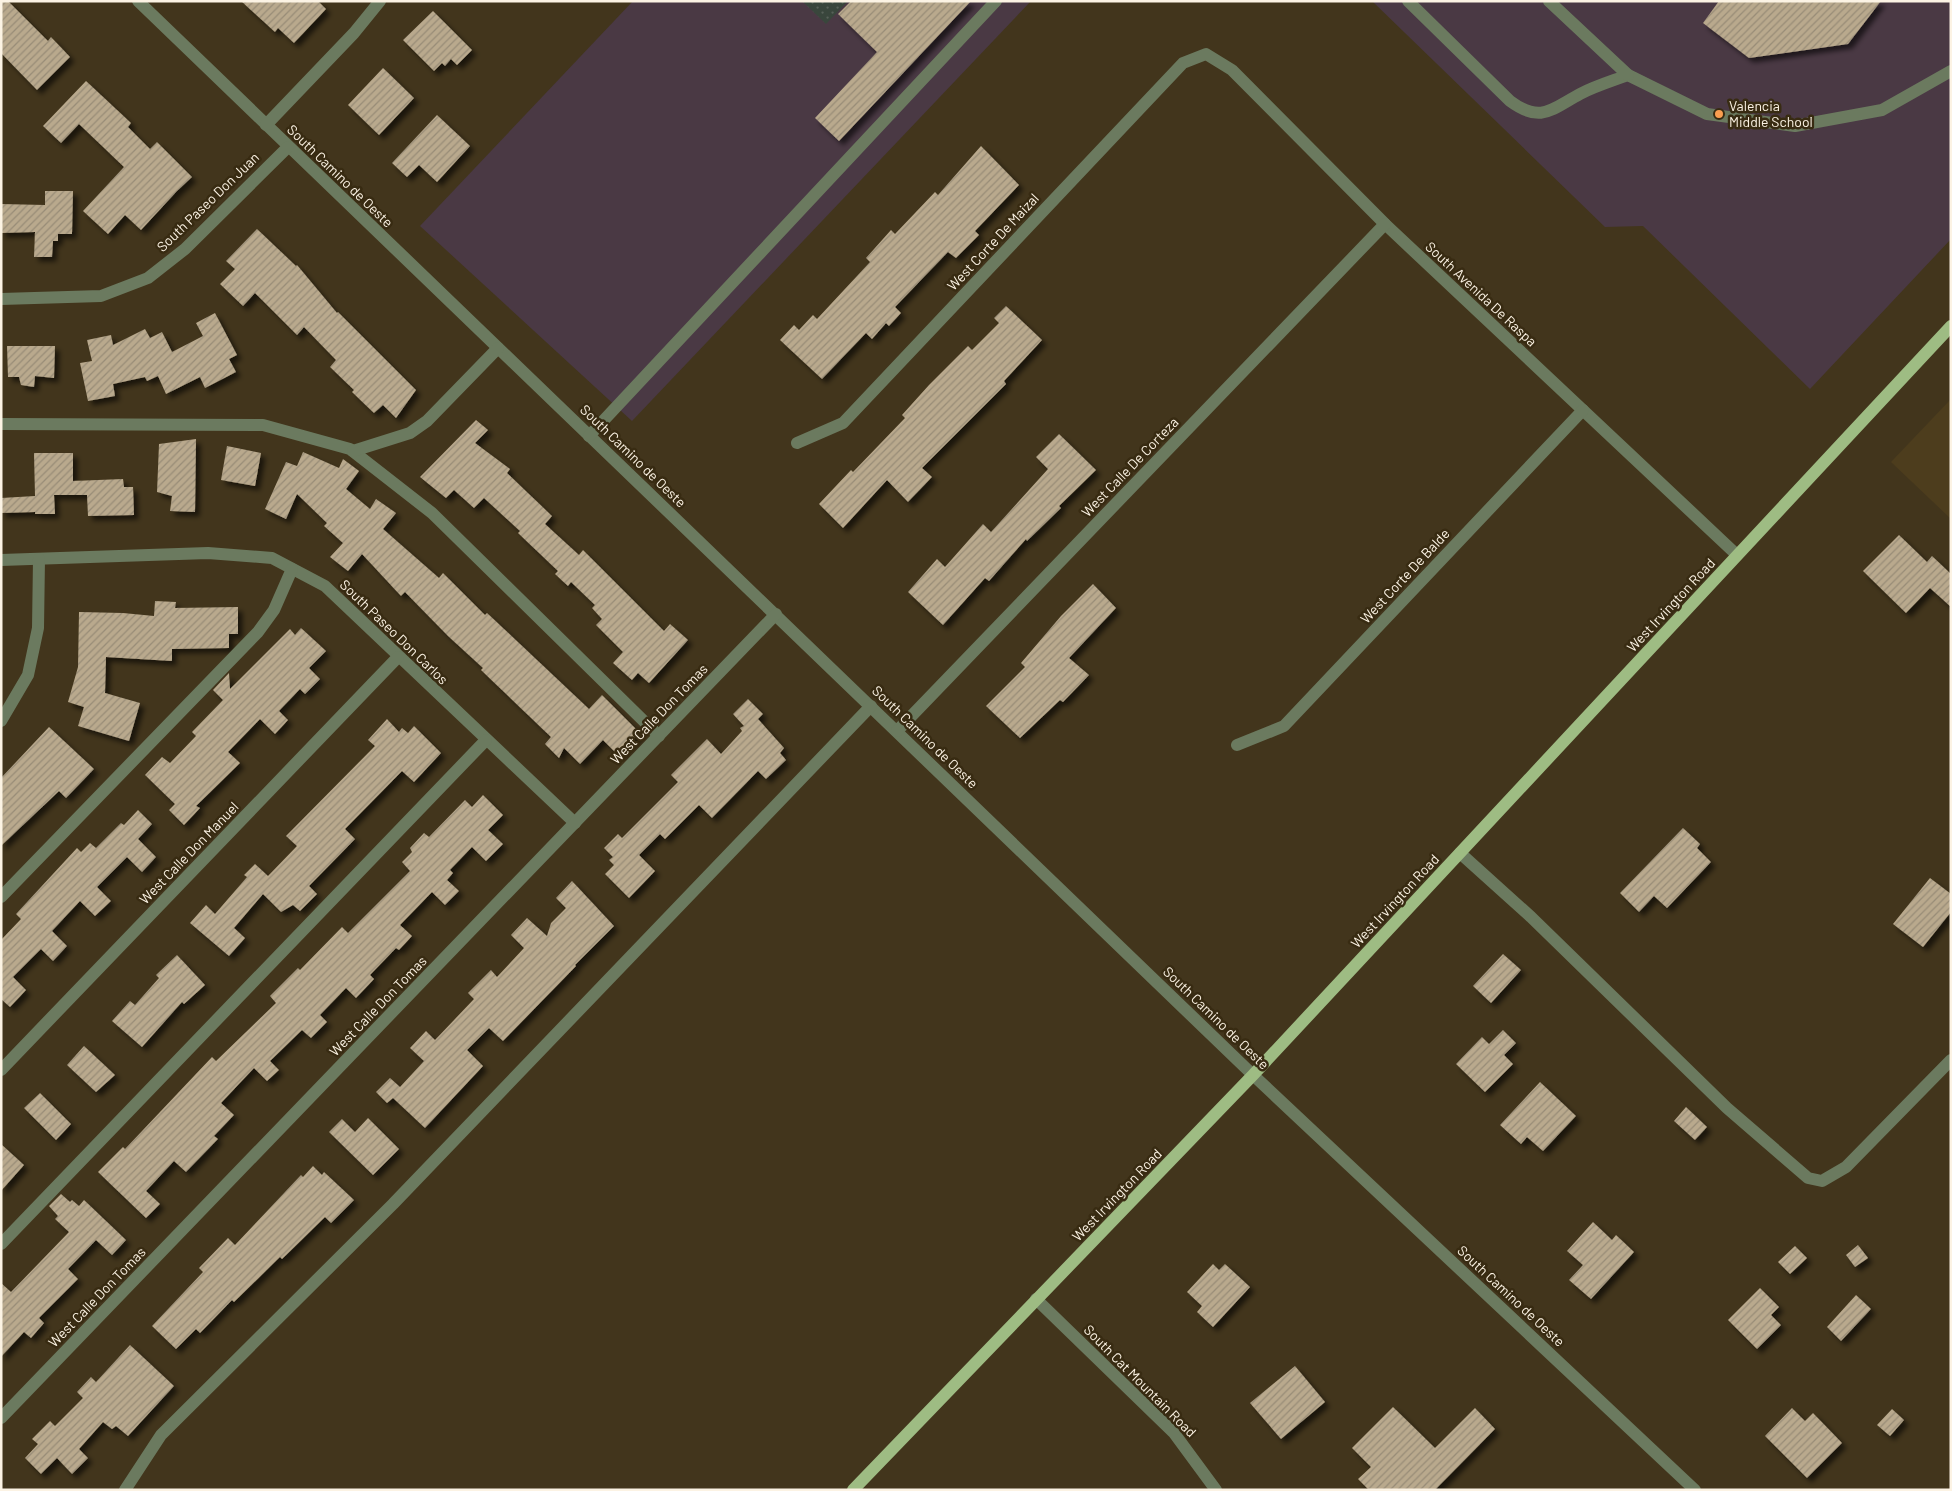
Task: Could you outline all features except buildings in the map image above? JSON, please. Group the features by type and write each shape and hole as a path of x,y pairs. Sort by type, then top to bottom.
{"main road":[{"name":"West Irvington Road","path":"853,1490 1253,1075 1738,555 1948,333"}],"street":[{"name":"South Camino de Oeste","path":"138,1 1253,1075 1695,1490"},
{"path":"266,125 354,33 380,1"},
{"path":"589,436 996,1"},
{"path":"1408,1 1510,101 1520,108 1532,112 1556,109 1581,93 1628,75"},
{"path":"1549,1 1628,75 1707,114 1795,126 1882,110 1951,71"},
{"name":"South Avenida De Raspa","path":"1206,54 1232,70 1385,224 1738,555"},
{"name":"West Corte De Maizal","path":"796,443 843,423 1183,63 1206,54"},
{"name":"South Paseo Don Juan","path":"1,299 102,296 148,278 185,249 288,147"},
{"name":"West Calle De Corteza","path":"897,731 1385,224"},
{"path":"353,451 410,433 427,421 498,348"},
{"name":"West Corte De Balde","path":"1237,746 1284,726 1583,410"},
{"path":"1,424 263,425 350,449 432,512 660,736"},
{"name":"South Paseo Don Carlos","path":"1,560 208,553 272,558 325,586 575,823"},
{"path":"1,721 7,699 28,675 38,628 39,559"},
{"path":"1,897 258,632 274,610 292,569"},
{"name":"West Calle Don Tomas","path":"1,1418 776,614"},
{"name":"West Calle Don Manuel","path":"1,1070 398,657"},
{"path":"126,1490 161,1435 393,1204 871,706"},
{"path":"1,1244 486,740"},
{"path":"1460,853 1531,917 1727,1108 1808,1178 1822,1181 1846,1167 1951,1060"},
{"name":"South Cat Mountain Road","path":"1036,1299 1174,1433 1216,1490"}],"shaded area":[{"path":"633,1 1031,1 632,421 420,226"},
{"name":"Valencia Middle School","path":"1372,1 1951,1 1951,239 1810,389 1643,226 1605,227"},
{"path":"1951,399 1951,519 1891,462"}],"green space":[{"path":"802,1 848,1 826,24"}],"place":[{"name":"Valencia Middle School","path":"1719,114"}]}
